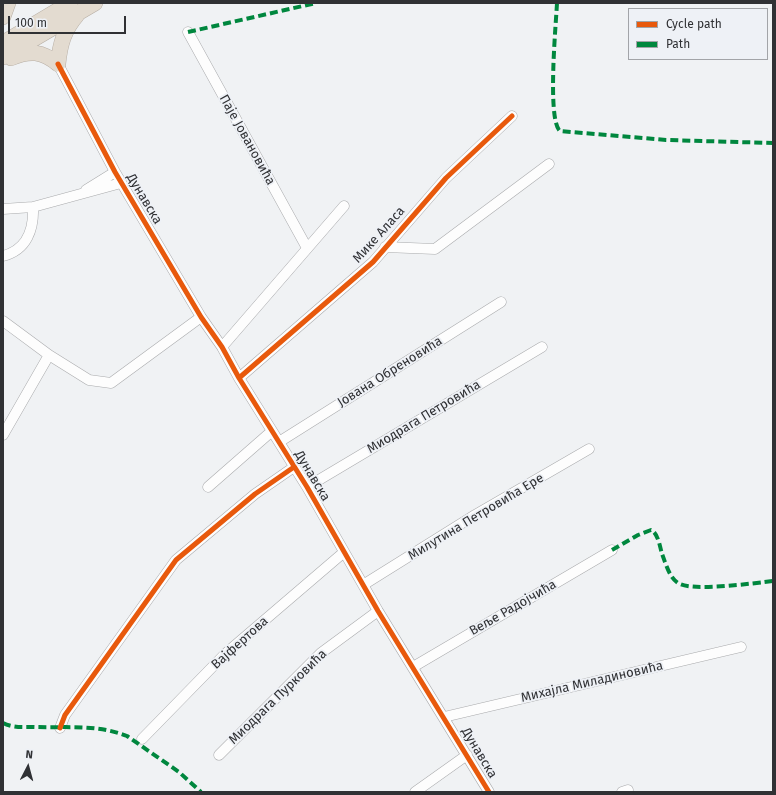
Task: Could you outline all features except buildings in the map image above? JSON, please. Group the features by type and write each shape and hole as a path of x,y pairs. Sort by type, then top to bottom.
{"highway":[{"path":"3,17 8,3"},
{"path":"3,43 82,5"},
{"path":"3,57 82,5"},
{"path":"3,61 17,55 33,53 48,56 58,64 62,39 82,5"}],"street":[{"name":"Паје Јовановића","path":"188,32 307,248"},
{"name":"Дунавска","path":"58,64 121,183 201,317 222,346 239,378 307,487 343,553 378,612 413,666 489,792"},
{"name":"Мике Аласа","path":"239,378 373,262 384,247 446,178 512,116"},
{"name":"Мике Аласа","path":"384,247 435,249 549,164"},
{"path":"74,197 115,172"},
{"path":"3,208 33,207 121,183"},
{"path":"222,346 344,206"},
{"path":"3,256 16,252 25,242 33,221 33,207"},
{"name":"Јована Обреновића","path":"279,442 501,302"},
{"path":"3,321 49,355 89,380 111,383 201,317"},
{"name":"Миодрага Петровића","path":"307,487 542,347"},
{"path":"3,435 49,355"},
{"path":"208,488 272,431"},
{"name":"Милутина Петровића Ере","path":"363,586 475,515 589,449"},
{"path":"60,728 65,715 176,560 255,494 294,467"},
{"name":"Веље Радојчића","path":"413,666 612,550"},
{"name":"Вајфертова","path":"142,739 225,654 343,553"},
{"name":"Миодрага Пурковића","path":"219,755 321,653 378,612"},
{"name":"Михајла Миладиновића","path":"444,717 741,647"},
{"path":"415,792 467,755"}],"marked path":[{"path":"188,32 316,3"},
{"path":"557,3 553,91 556,123 560,131 666,140 773,143"},
{"path":"612,550 638,535 651,530 657,537 670,574 678,583 685,586 709,587 773,581"},
{"path":"3,723 18,727 93,728 116,732 127,736 179,772 201,792"}],"cycle path":[{"path":"58,64 115,172 201,317 222,347 239,378 307,487 378,611 489,792"},
{"path":"239,378 373,262 446,178 512,116"},
{"path":"60,728 65,715 176,560 255,494 294,467"}]}
